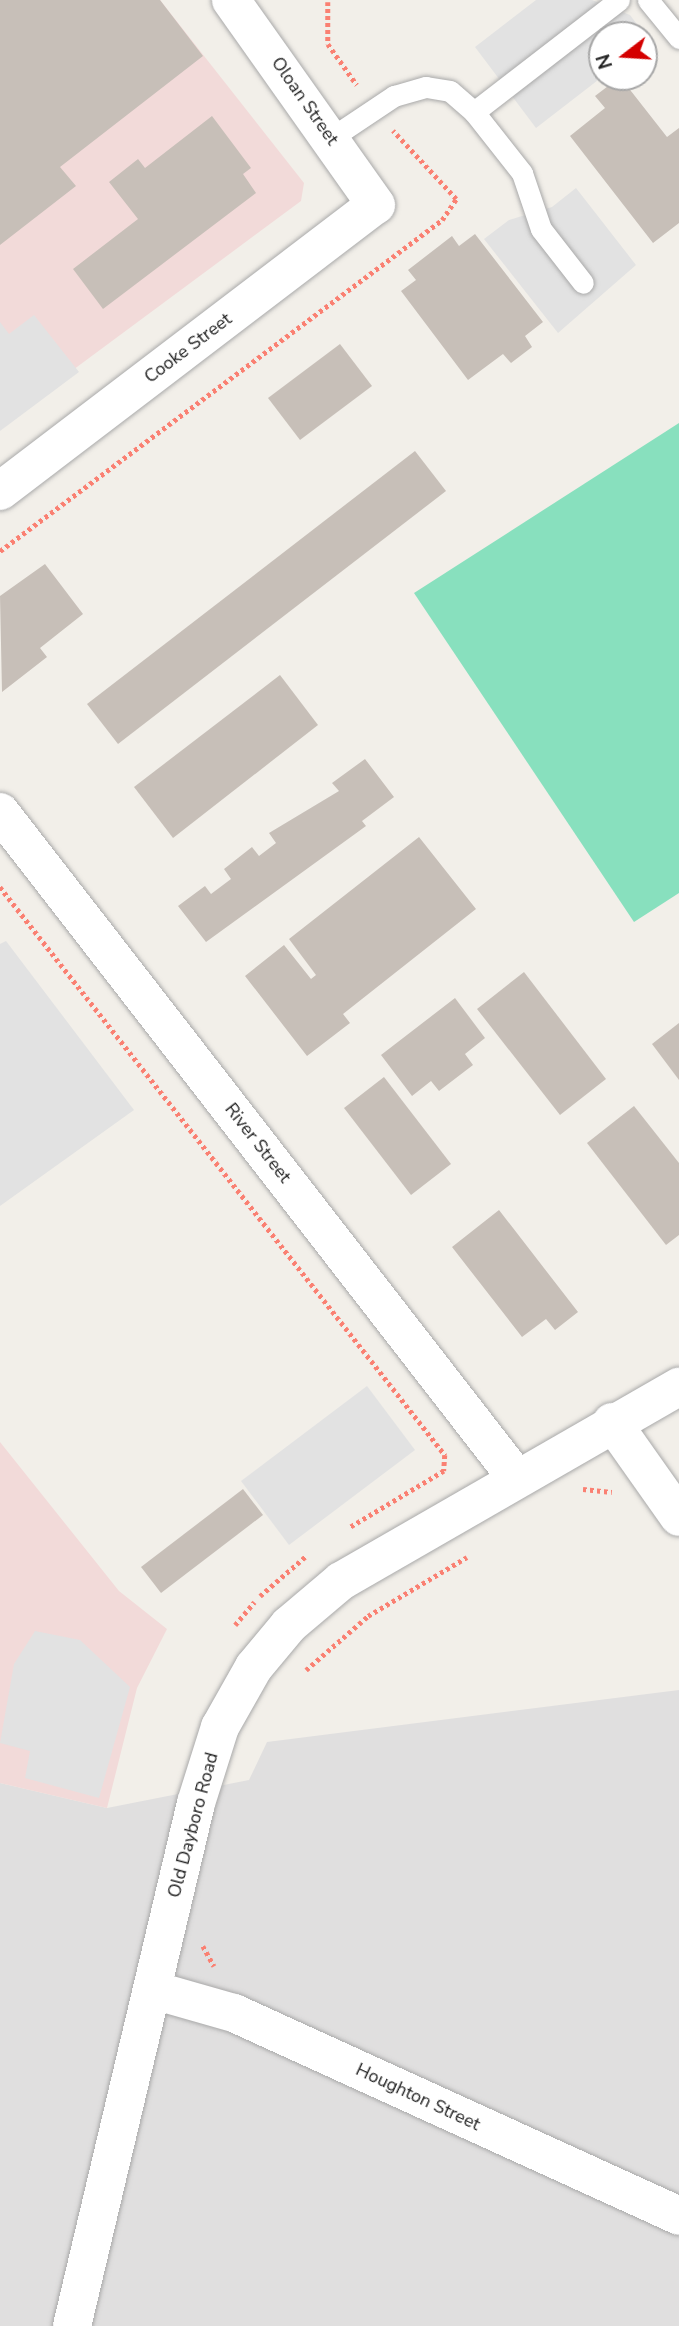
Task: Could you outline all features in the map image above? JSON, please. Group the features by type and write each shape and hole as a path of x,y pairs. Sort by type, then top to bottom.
{"street":[{"name":"Oloan Street","path":"244,4 376,205"},
{"name":"Cooke Street","path":"0,491 376,205"},
{"name":"River Street","path":"0,812 515,1476"},
{"name":"Old Dayboro Road","path":"72,2326 196,1803 220,1727 254,1667 289,1625 341,1581 515,1476 679,1387"},
{"path":"612,1422 679,1517"},
{"name":"Houghton Street","path":"153,1990 234,2013 679,2216"}],"lane":[{"path":"474,112 619,0"},
{"path":"648,0 679,38"},
{"path":"331,138 394,96 426,88 450,91 474,112 522,173 541,229 583,283"}],"path":[{"path":"0,887 445,1454"},
{"path":"576,1490 619,1496"},
{"path":"297,1678 368,1616 470,1555"},
{"path":"201,1941 205,1953"}],"shaded area":[{"path":"0,0 160,0 304,183 301,201 0,424"},
{"path":"536,0 592,0 630,15 635,21 588,21 588,88 536,128 475,47"},
{"path":"576,188 636,265 558,333 484,239 509,220 552,207"},
{"path":"34,315 79,372 0,431 0,322 9,334"},
{"path":"6,941 134,1110 0,1206 0,944"},
{"path":"367,1386 415,1450 289,1545 241,1481"},
{"path":"0,1442 119,1591 167,1629 137,1688 107,1808 0,1783"},
{"path":"35,1631 80,1640 130,1687 99,1798 25,1778 30,1751 0,1743 14,1664"},
{"path":"679,1690 679,2326 0,2326 0,1783 107,1808 249,1780 267,1742"}],"green space":[{"path":"679,423 679,893 634,922 414,593"}],"building":[{"path":"0,0 160,0 203,56 60,167 76,186 0,245"},
{"path":"602,91 631,91 667,137 679,128 679,223 653,243 570,136 605,108 595,96"},
{"path":"212,116 251,168 243,174 256,193 103,309 73,269 138,219 109,182 138,159 145,168"},
{"path":"475,234 543,322 525,336 532,347 511,363 503,354 468,380 401,291 416,280 408,270 452,236 459,246"},
{"path":"340,344 372,386 300,440 268,398"},
{"path":"415,451 446,491 118,744 87,704"},
{"path":"45,564 83,614 40,648 47,657 2,692 0,596"},
{"path":"280,675 318,725 173,838 134,787"},
{"path":"365,759 394,797 362,821 366,826 206,942 178,906 205,886 211,894 231,879 224,869 252,847 259,856 276,843 269,833 339,791 332,783"},
{"path":"419,837 476,909 343,1014 350,1023 307,1056 245,976 284,945 311,979 316,975 289,939"},
{"path":"524,972 606,1079 560,1115 477,1009"},
{"path":"455,998 485,1038 465,1054 473,1065 439,1091 431,1081 412,1096 381,1055"},
{"path":"679,1023 679,1080 652,1044"},
{"path":"384,1077 451,1164 411,1195 344,1108"},
{"path":"634,1106 679,1163 679,1235 666,1245 587,1143"},
{"path":"499,1210 578,1312 555,1330 546,1319 522,1337 452,1247"},
{"path":"243,1489 263,1515 161,1593 141,1567"}]}
